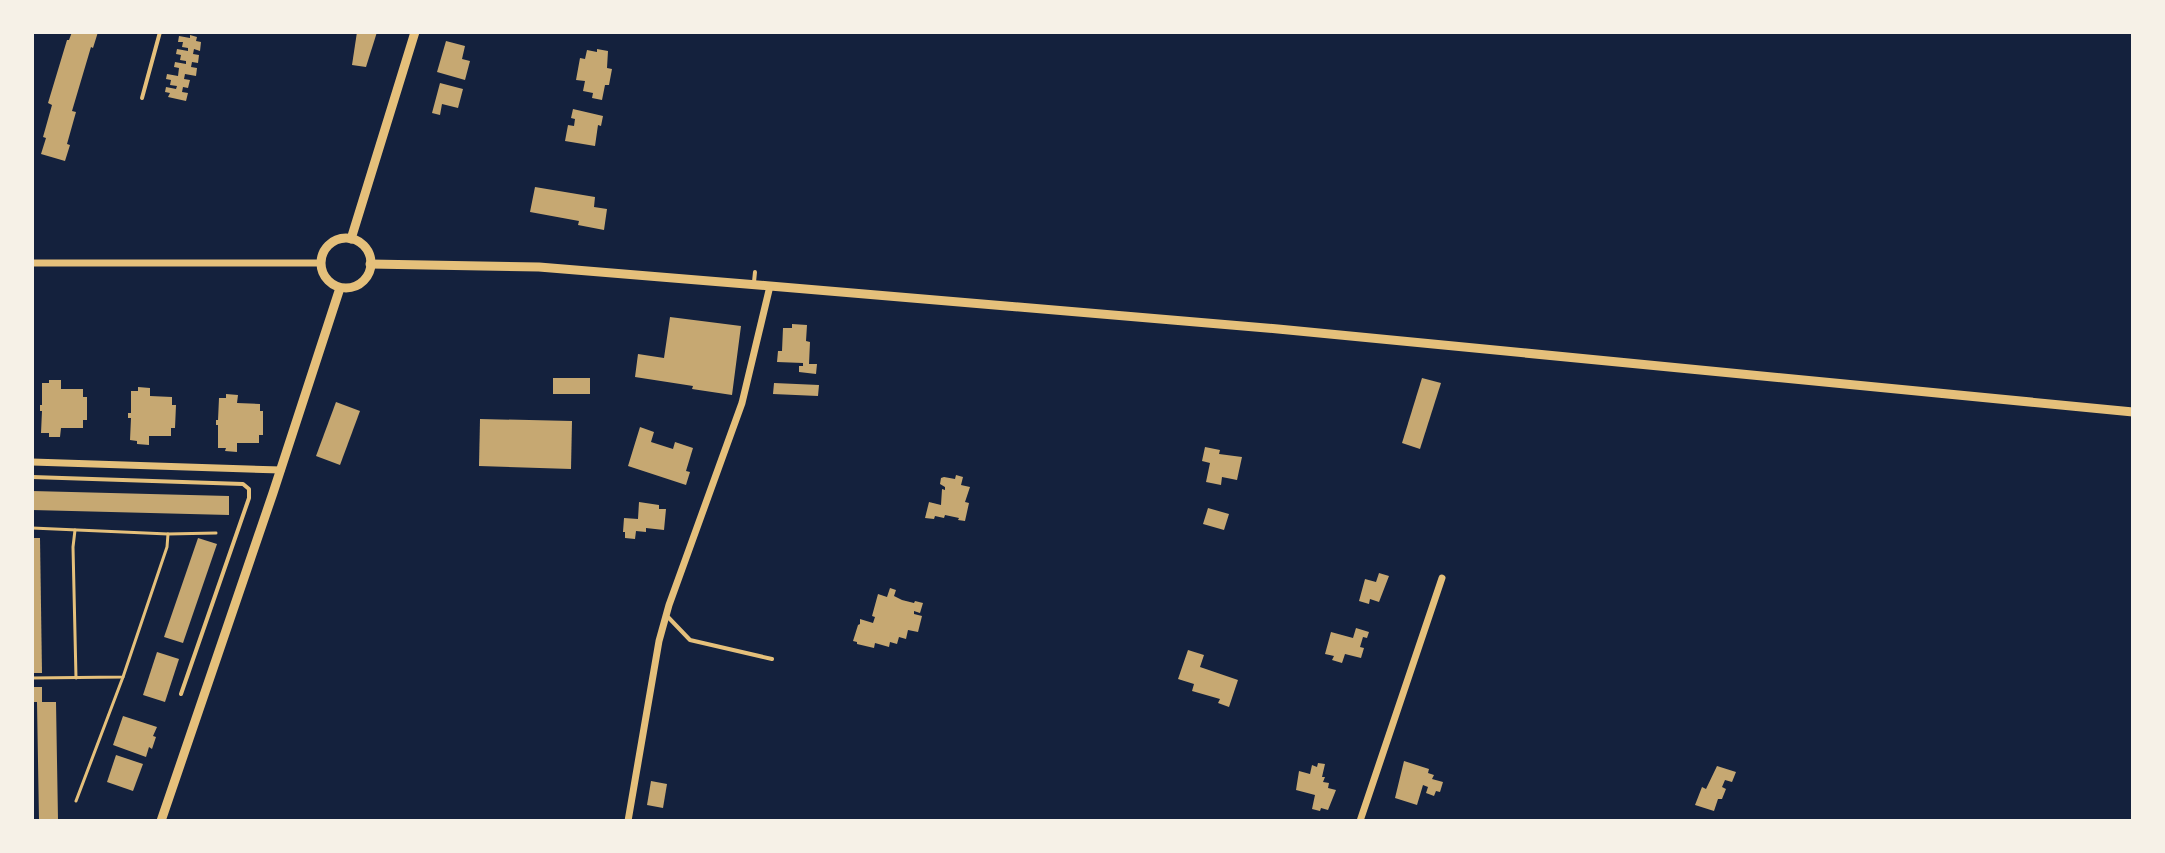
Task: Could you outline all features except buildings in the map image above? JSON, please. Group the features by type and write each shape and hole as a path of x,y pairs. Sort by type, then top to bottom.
{"street":[{"path":"351,239 415,32"},
{"path":"351,239 365,248 370,264 366,278 360,284 340,288 325,277 320,263 334,241 351,239"},
{"path":"32,263 320,263"},
{"path":"370,264 539,267 753,284 1294,331 2133,412"},
{"path":"628,821 659,641 742,403 770,286"},
{"path":"161,821 340,288"},
{"path":"32,462 281,470"},
{"path":"1360,821 1442,578"}],"lane":[{"path":"142,98 160,32"},
{"path":"753,284 755,272"},
{"path":"32,477 243,484 249,489 249,498 181,694"},
{"path":"666,615 690,640 772,659"}],"path":[{"path":"32,528 216,533"},
{"path":"75,530 76,678"},
{"path":"76,801 123,677 167,547 168,534"},
{"path":"32,678 123,677"}]}
